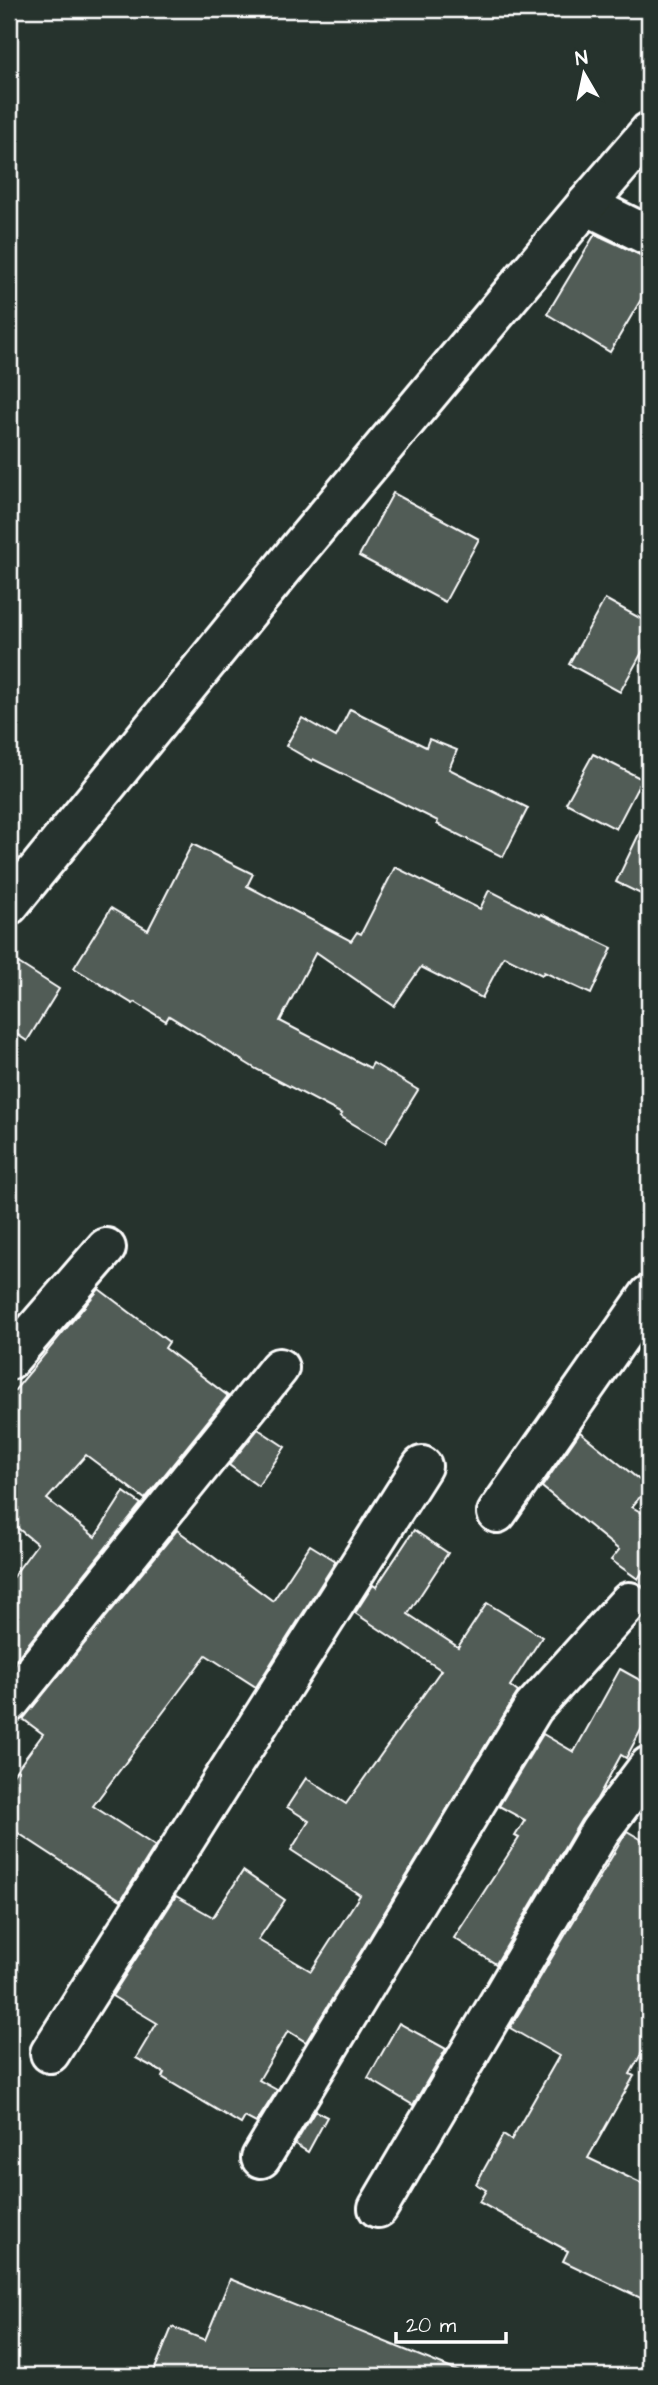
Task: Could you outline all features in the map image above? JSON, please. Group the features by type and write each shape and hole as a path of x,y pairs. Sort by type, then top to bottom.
{"street":[{"path":"9,905 302,545 649,132"},
{"path":"586,205 649,236"},
{"path":"9,1360 106,1248"},
{"path":"497,1513 649,1295"},
{"path":"9,1703 279,1368"},
{"path":"50,2053 422,1466"},
{"path":"261,2158 533,1708 629,1602"},
{"path":"378,2208 600,1831 649,1766"}],"building":[{"path":"595,234 649,259 649,286 610,352 547,314"},
{"path":"393,493 479,539 445,602 359,556"},
{"path":"605,599 649,623 649,640 620,692 569,664"},
{"path":"350,709 426,747 429,739 457,750 449,769 528,808 503,857 437,824 438,821 286,746 302,718 336,737"},
{"path":"593,754 642,779 616,829 566,803"},
{"path":"649,813 649,898 616,882"},
{"path":"192,844 253,874 247,886 351,941 357,932 361,934 395,867 480,909 489,890 612,948 591,994 544,972 542,975 504,956 482,998 421,967 394,1006 316,952 280,1021 370,1068 373,1063 418,1090 385,1143 340,1116 342,1114 256,1069 169,1016 166,1021 74,968 111,908 148,930"},
{"path":"9,957 59,989 27,1041 9,1029"},
{"path":"99,1289 169,1342 165,1348 228,1396 145,1499 86,1455 47,1499 95,1537 124,1492 141,1504 9,1668 9,1582 37,1544 9,1521 9,1397"},
{"path":"258,1429 285,1447 258,1486 229,1465"},
{"path":"580,1432 648,1487 632,1507 644,1514 649,1506 649,1575 643,1571 638,1579 611,1560 619,1550 542,1487"},
{"path":"177,1530 273,1601 310,1545 336,1561 256,1687 206,1655 93,1806 155,1846 121,1900 9,1827 9,1780 43,1734 23,1719"},
{"path":"414,1530 448,1553 408,1614 458,1647 487,1603 542,1637 510,1686 518,1692 306,2042 288,2031 259,2080 277,2090 256,2123 245,2117 241,2124 162,2077 164,2073 136,2058 157,2023 112,1996 176,1896 213,1917 243,1871 285,1900 258,1940 311,1971 360,1895 291,1850 309,1821 287,1807 306,1778 346,1804 441,1670 355,1613"},
{"path":"620,1669 649,1685 649,1715 626,1758 621,1755 597,1799 581,1820 496,1964 454,1938 519,1838 515,1836 525,1820 499,1806 543,1734 574,1752"},
{"path":"627,1831 649,1844 649,2040 630,2074 634,2076 588,2158 649,2187 649,2302 563,2261 568,2251 479,2202 486,2190 476,2184 503,2135 511,2140 559,2056 510,2028"},
{"path":"399,2023 446,2049 413,2105 368,2078"},
{"path":"315,2111 327,2117 308,2152 295,2144"},
{"path":"230,2279 467,2376 152,2376 172,2327 205,2340"}]}
